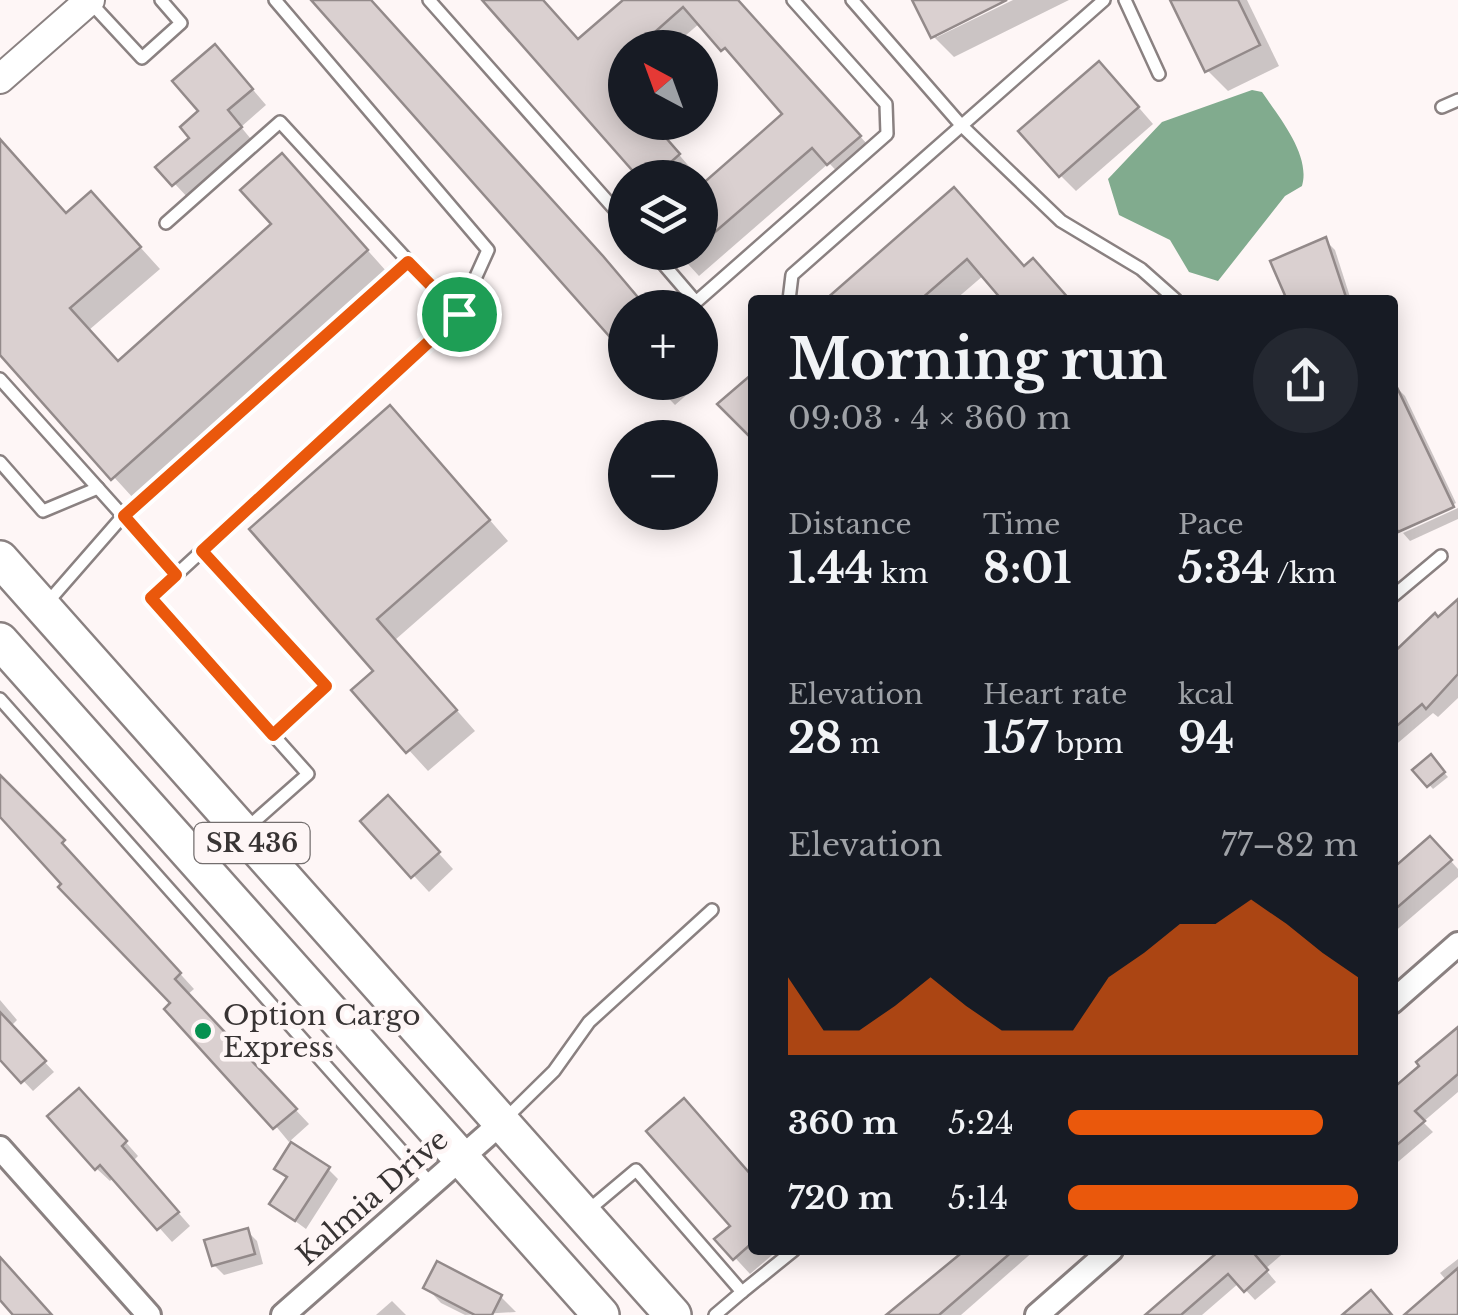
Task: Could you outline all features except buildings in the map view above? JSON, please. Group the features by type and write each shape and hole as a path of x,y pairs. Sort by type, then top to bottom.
{"main road":[{"name":"SR 436","path":"0,559 673,1315"},
{"name":"SR 436","path":"0,641 601,1315"}],"street":[{"path":"1,75 90,0"},
{"path":"1398,997 1458,944"},
{"name":"Kalmia Drive","path":"283,1315 501,1123"},
{"path":"0,1148 149,1315"},
{"path":"1037,1315 1105,1255"}],"lane":[{"path":"90,0 142,58 182,23 161,0"},
{"path":"242,832 308,774 151,598 459,314 488,250 275,0"},
{"path":"429,0 608,202"},
{"path":"668,270 696,302 887,134 886,104 793,0"},
{"path":"852,0 960,126 1061,221 1141,269 1170,295"},
{"path":"790,295 792,275 1104,0"},
{"path":"1125,0 1159,74"},
{"path":"1442,107 1458,100"},
{"path":"166,223 280,122 459,314"},
{"path":"43,608 124,516 408,262"},
{"path":"0,380 176,575"},
{"path":"0,462 44,511 98,488"},
{"path":"202,551 326,686 273,735"},
{"path":"1398,590 1441,556"},
{"path":"0,699 431,1184"},
{"path":"501,1123 554,1071 589,1022 712,910"},
{"path":"583,1215 636,1170 742,1292"},
{"path":"715,1315 788,1255"}],"shaded area":[{"path":"1252,90 1262,92 1292,137 1302,162 1302,186 1285,196 1218,281 1189,272 1170,240 1119,215 1108,179 1162,122"}],"place":[{"name":"Option Cargo Express","path":"203,1031"}],"route":[{"path":"408,262 459,314 202,551 326,686 273,735 151,598 176,575 124,516 408,262"}]}
